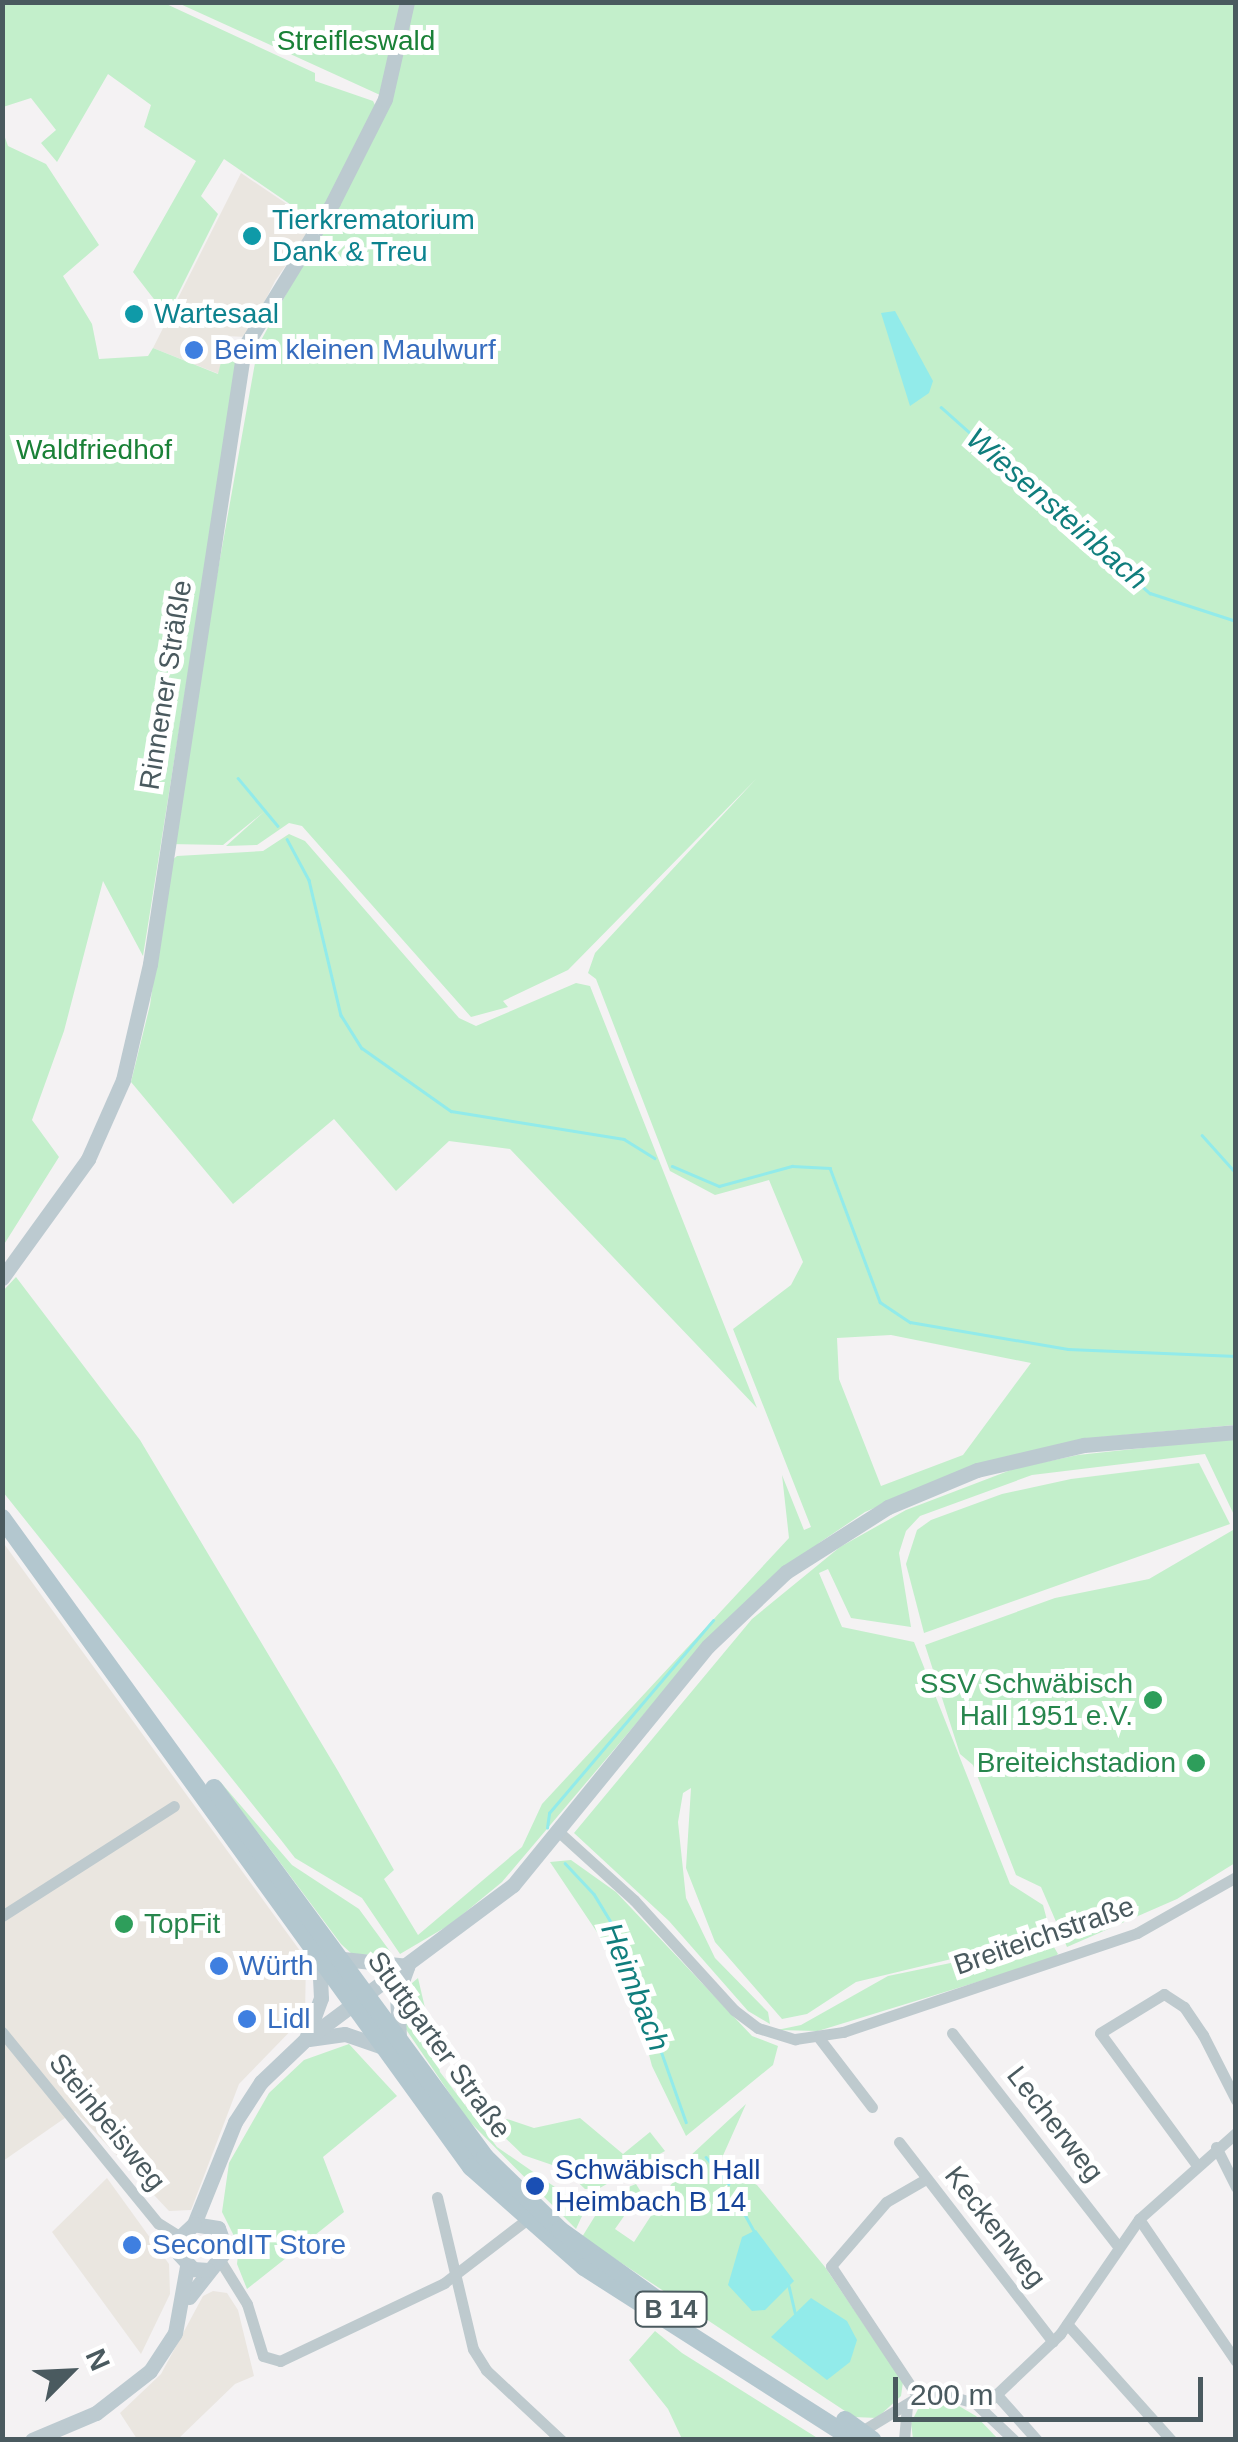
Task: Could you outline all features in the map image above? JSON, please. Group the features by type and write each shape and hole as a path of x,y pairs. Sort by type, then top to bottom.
{"main road":[{"name":"Stuttgarter Straße","path":"2,1518 318,1954 365,1995"},
{"name":"Stuttgarter Straße","path":"89,1634 264,1849 343,1960 442,2133 526,2220 597,2276 863,2437"},
{"name":"Stuttgarter Straße","path":"391,2044 485,2158 560,2230 863,2437"}],"street":[{"name":"Rinnener Sträßle","path":"2,1278 88,1159 124,1080 150,964 244,348 333,202 384,100 407,2"},
{"path":"32,2440 96,2412 133,2387 164,2354 184,2304 187,2266 179,2254 180,2236 194,2224 211,2190 247,2101 306,2040 482,1912 560,1833 708,1646 786,1572 847,1531 910,1497 1012,1459 1119,1441 1236,1432"},
{"path":"2,1916 174,1806"},
{"path":"560,1833 634,1900 745,2020 785,2038 819,2038 872,2108"},
{"name":"Breiteichstraße","path":"819,2038 1137,1933 1236,1877"},
{"path":"306,2040 321,1998 318,1954"},
{"path":"343,1960 404,1968"},
{"path":"306,2040 345,2034 391,2044 404,1968"},
{"path":"1196,2164 1100,2033 1164,1994 1184,2006 1203,2034 1236,2100"},
{"name":"Steinbeisweg","path":"2,2032 158,2223 180,2236"},
{"name":"Lecherweg","path":"952,2033 1118,2246"},
{"path":"982,2408 1054,2342 1139,2219 1196,2164 1236,2133"},
{"name":"Keckenweg","path":"899,2142 1054,2342"},
{"path":"1216,2147 1236,2187"},
{"path":"904,2440 913,2400 830,2266 886,2202 926,2179"},
{"path":"184,2304 215,2266 226,2244 211,2190"},
{"path":"437,2197 452,2276 486,2370 561,2440"},
{"path":"1139,2219 1236,2361"},
{"path":"187,2266 215,2266 247,2304 263,2356 272,2362 452,2276 526,2220"},
{"path":"194,2224 221,2232"},
{"path":"1068,2324 1171,2440"},
{"path":"863,2437 913,2400 952,2393 982,2408 1014,2440"},
{"path":"996,2394 1037,2440"}],"shaded area":[{"path":"241,173 315,223 275,281 247,337 225,336 219,374 153,348"},
{"path":"2,1541 306,1959 305,2016 239,2084 191,2210 169,2211 75,2111 3,2161"},
{"path":"107,2178 169,2264 170,2294 141,2354 52,2232"},
{"path":"213,2291 227,2293 238,2310 254,2376 235,2384 178,2439 137,2439 120,2413 161,2374 203,2296"}],"green space":[{"path":"162,2 315,73 315,81 373,101 377,109 316,222 224,159 201,196 218,214 167,316 133,272 196,161 144,127 151,105 108,74 57,162 41,143 56,130 31,98 3,107 3,3"},
{"name":"Streifleswald","path":"178,3 1235,3 1235,1425 1102,1437 975,1465 865,1512 819,1543 673,1680 502,1882 451,1924 400,1954 362,1898 295,1858 3,1492 2,1292 16,1277 140,1440 394,1870 384,1879 418,1935 522,1847 542,1804 789,1538 782,1475 804,1530 811,1527 733,1329 791,1285 803,1262 769,1180 715,1195 670,1171 596,979 588,973 595,953 756,779 568,970 503,1001 508,1007 471,1017 302,826 289,823 257,845 226,846 265,811 223,845 169,844 258,346 391,100","holes":["891,1335 1031,1363 963,1455 881,1486 839,1379 837,1338"]},
{"name":"Waldfriedhof","path":"2,129 8,146 46,164 99,245 63,276 92,324 99,359 148,356 153,348 218,374 224,350 239,354 143,956 103,881 64,1031 32,1120 59,1157 3,1246"},
{"path":"289,834 305,841 459,1018 476,1026 576,983 590,986 757,1408 510,1149 449,1141 396,1191 334,1119 233,1204 131,1082 150,1005 170,862 177,856 263,851"},
{"path":"1235,1438 1235,1517 1205,1454 1032,1475 920,1516 906,1531 899,1553 911,1627 851,1618 828,1569 819,1573 842,1627 914,1642 1010,1884 1043,1905 1051,1935 856,1982 807,2014 782,2019 715,1942 686,1868 691,1788 683,1793 678,1822 686,1898 715,1958 768,2012 770,2024 748,2011 669,1921 574,1833 752,1619 840,1547 906,1510 1016,1468 1078,1455"},
{"path":"1199,1463 1230,1524 924,1633 906,1564 917,1530 931,1520 1002,1494 1071,1479"},
{"name":"SSV Schwäbisch Hall 1951 e.V.","path":"1233,1530 1235,1863 1177,1899 1067,1947 1041,1887 1016,1875 973,1765 960,1754 925,1645 1055,1598 1149,1579"},
{"path":"217,1778 292,1865 359,1909 392,1954 353,1955 341,1944"},
{"path":"571,1860 616,1892 752,2036 778,2046 773,2065 686,2136 652,2066 629,1980 550,1862"},
{"path":"1051,1942 1058,1954 1052,1959 818,2031 777,2030 801,2025 888,1976"},
{"path":"418,1978 440,2072 497,2147 565,2194 582,2216 576,2229 467,2119 405,2028 405,1989"},
{"path":"349,2044 397,2096 323,2157 344,2212 247,2289 237,2264 239,2246 222,2212 229,2163 269,2093 304,2060"},
{"path":"746,2104 721,2160 726,2170 757,2185 825,2267 903,2382 901,2396 877,2418 854,2417 582,2237 608,2195 636,2184 641,2192 615,2229 634,2242 689,2157"},
{"path":"580,2118 623,2154 650,2132 665,2151 598,2189 585,2189 564,2169 523,2155 493,2126 507,2119 534,2128"},
{"path":"655,2331 682,2353 819,2439 682,2439 668,2409 629,2360"},
{"path":"947,2399 976,2416 998,2439 913,2439 911,2423 922,2401"}],"water":[{"path":"895,311 933,381 929,393 910,406 881,313"},
{"path":"756,2230 794,2281 765,2310 752,2311 728,2285 742,2237"},
{"path":"811,2298 847,2321 857,2340 850,2362 827,2380 771,2337"}],"waterway":[{"name":"Wiesensteinbach","path":"941,407 1150,593 1236,621"},
{"path":"238,778 278,826"},
{"path":"287,839 309,880 341,1015 362,1048 451,1111 624,1139 655,1158"},
{"path":"1202,1135 1236,1173"},
{"path":"672,1166 719,1186 792,1166 830,1168 880,1302 910,1322 1068,1349 1236,1356"},
{"name":"Heimbach","path":"547,1828 549,1813 713,1620"},
{"name":"Heimbach","path":"565,1863 594,1894 622,1940 686,2122"},
{"name":"Heimbach","path":"706,2157 729,2184"},
{"name":"Heimbach","path":"738,2202 754,2231"},
{"name":"Heimbach","path":"789,2286 795,2312"}],"place":[{"name":"Tierkrematorium Dank & Treu","path":"252,236"},
{"name":"Wartesaal","path":"134,314"},
{"name":"Beim kleinen Maulwurf","path":"194,350"},
{"name":"SSV Schwäbisch Hall 1951 e.V.","path":"1153,1700"},
{"name":"Breiteichstadion","path":"1196,1763"},
{"name":"TopFit","path":"124,1924"},
{"name":"Würth","path":"219,1966"},
{"name":"Lidl","path":"247,2019"},
{"name":"Schwäbisch Hall Heimbach B 14","path":"535,2186"},
{"name":"SecondIT Store","path":"132,2245"}]}
